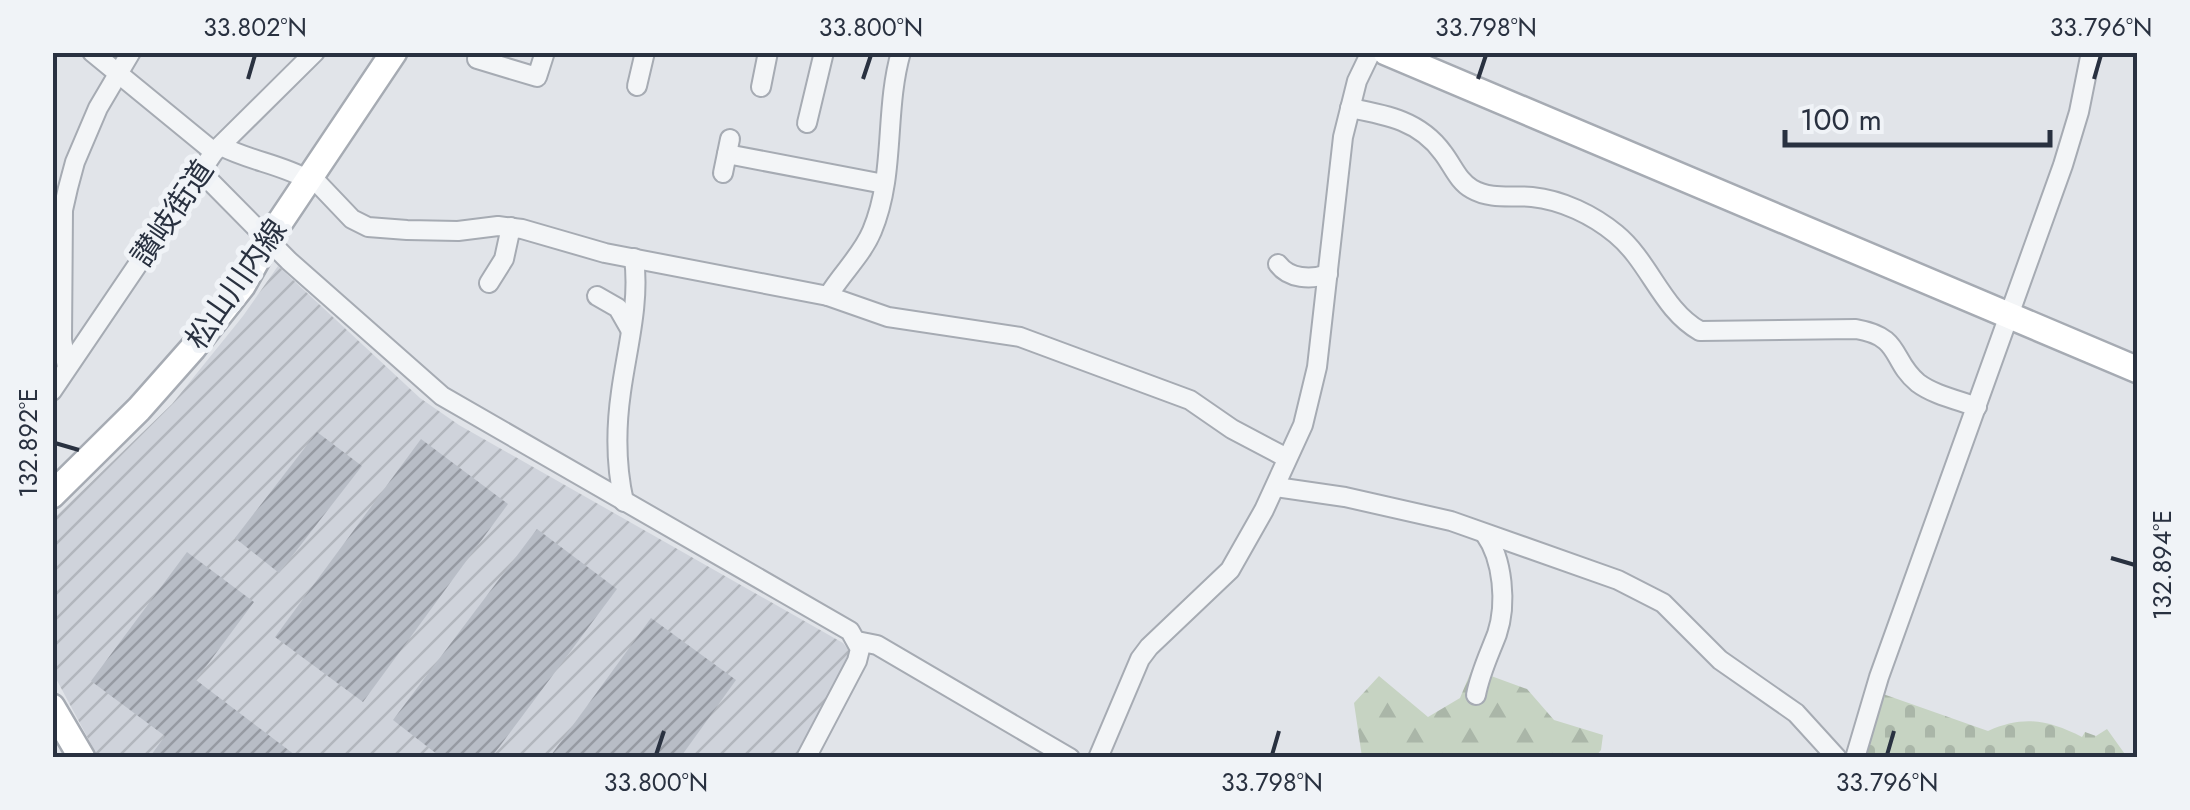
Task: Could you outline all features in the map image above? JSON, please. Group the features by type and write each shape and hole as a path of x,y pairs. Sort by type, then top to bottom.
{"street":[{"path":"92,52 217,149 310,178 352,218 368,227 510,227 633,260 828,296 888,317 1020,337 1190,400 1285,458"},
{"path":"67,367 62,351 64,210 75,162 106,90 131,52"},
{"name":"讃岐街道","path":"52,391 217,149 314,52"},
{"name":"松山川内線","path":"52,495 139,408 242,286 268,240 394,52"},
{"path":"477,59 538,77 544,52"},
{"path":"637,86 646,52"},
{"path":"761,87 768,52"},
{"path":"807,123 824,52"},
{"path":"828,296 864,248 873,229 884,184 891,96 902,52"},
{"path":"1098,758 1140,659 1148,646 1230,570 1276,487 1302,425 1314,385 1343,137 1356,81 1371,52"},
{"path":"1386,52 2138,370"},
{"path":"1855,758 1879,677 2063,166 2091,52"},
{"path":"1350,108 1417,126 1470,188 1488,195 1551,201 1597,221 1636,255 1679,318 1700,332 1856,328 1870,331 1892,345 1913,379 1925,388 1977,407"},
{"path":"727,155 884,184"},
{"path":"200,171 268,240 442,396 850,631 858,641 858,661 806,758"},
{"path":"489,283 504,259 510,227"},
{"path":"624,502 618,418 631,331 633,260"},
{"path":"1278,264 1283,272 1292,275 1318,278 1328,274"},
{"path":"596,296 618,308 631,331"},
{"path":"1276,487 1399,508 1586,567 1663,603 1720,660 1796,713 1837,758"},
{"path":"1476,695 1480,670 1501,616 1500,560 1485,534"},
{"path":"858,641 877,645 1070,758"},
{"path":"52,707 82,758"}],"shaded area":[{"path":"278,266 420,398 459,425 843,643 850,652 851,666 817,718 798,757 98,757 53,673 52,520 172,404"}],"green space":[{"path":"1472,669 1527,689 1554,720 1603,735 1601,750 1595,757 1362,757 1354,703 1379,676 1428,717 1460,698"},
{"path":"1883,694 1988,731 2025,721 2047,723 2082,737 2085,732 2096,736 2107,729 2127,757 1863,758"}],"building":[{"path":"317,432 362,466 279,573 235,538"},
{"path":"421,439 508,504 363,702 275,637"},
{"path":"537,529 617,589 491,758 442,758 393,720"},
{"path":"187,552 254,602 196,680 299,758 149,758 165,736 91,681"},
{"path":"651,618 736,680 680,758 549,758"}]}
